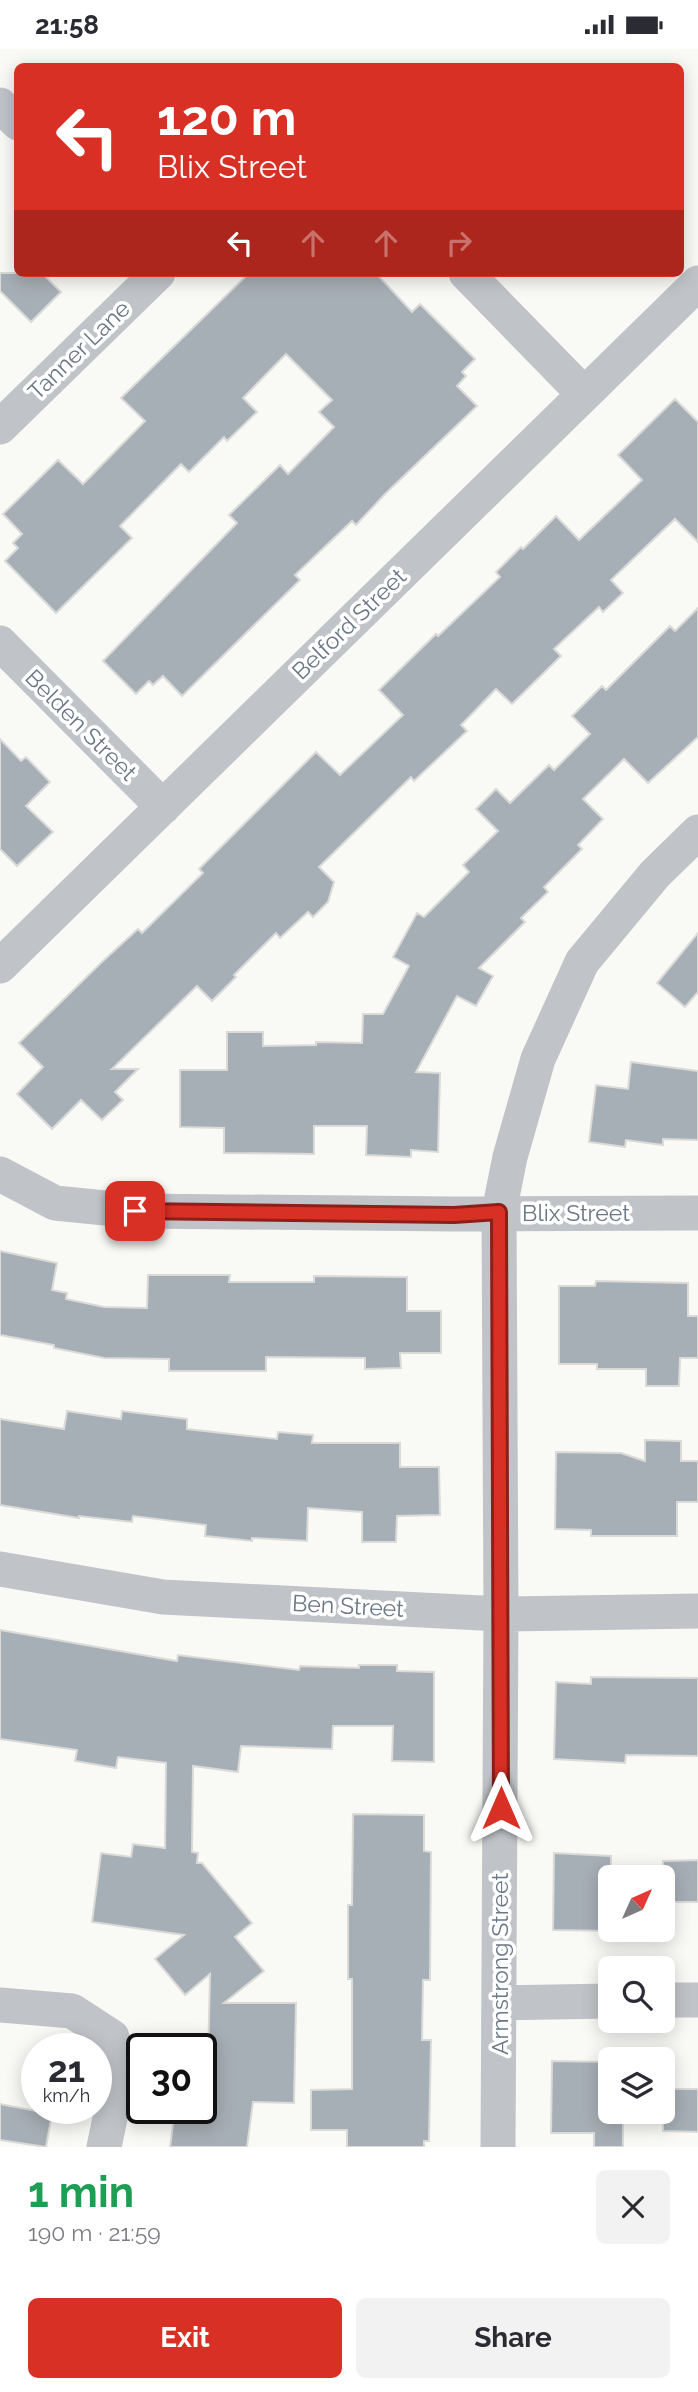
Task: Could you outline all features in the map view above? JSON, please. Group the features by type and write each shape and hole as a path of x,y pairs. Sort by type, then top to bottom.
{"street":[{"path":"0,105 14,119"},
{"name":"Tanner Lane","path":"0,427 154,277"},
{"path":"470,277 584,394"},
{"name":"Belford Street","path":"0,966 698,282"},
{"name":"Belden Street","path":"0,643 163,807"},
{"name":"Armstrong Street","path":"498,2147 501,1614 499,1212 510,1157 538,1059 582,962 655,874 698,832"},
{"name":"Blix Street","path":"0,1174 55,1203 135,1211 454,1215 499,1212 698,1213"},
{"name":"Ben Street","path":"0,1569 163,1597 501,1614 698,1611"},
{"path":"675,2000 698,2000"},
{"path":"500,2003 598,2001"},
{"path":"0,2005 72,2011 112,2037 117,2085 104,2147"}],"building":[{"path":"0,273 14,273 14,277 46,277 61,292 31,322 0,291"},
{"path":"245,277 380,277 412,312 420,304 475,359 462,372 466,376 457,386 477,406 356,525 352,521 295,575 300,580 182,696 163,676 153,685 149,681 136,694 103,661 237,523 229,515 280,465 288,474 334,427 319,412 332,400 286,354 243,398 257,412 227,441 224,437 189,472 181,464 120,526 132,538 56,613 5,561 18,548 13,543 22,534 3,514 58,460 83,484 145,421 121,398"},
{"path":"675,399 698,422 698,542 675,519 611,580 623,593 603,612 599,607 554,649 561,656 512,704 496,689 461,725 467,731 414,781 411,777 319,867 334,882 328,902 313,917 308,912 280,938 276,933 212,1001 197,986 112,1069 138,1069 115,1092 123,1100 102,1120 81,1100 52,1129 17,1094 43,1067 19,1043 138,929 142,933 203,873 199,869 316,752 340,775 403,715 379,690 500,577 496,572 556,516 579,540 642,480 618,455"},
{"path":"698,608 698,737 648,783 624,759 583,799 603,819 578,845 582,849 544,887 548,892 521,918 525,922 479,968 493,976 476,1006 457,996 416,1072 440,1073 438,1152 411,1150 411,1157 366,1155 367,1126 314,1126 314,1154 224,1153 224,1128 180,1127 180,1070 227,1070 227,1032 263,1032 263,1046 316,1045 316,1042 362,1043 363,1014 383,1014 409,966 393,957 417,913 424,917 469,872 463,865 498,831 476,809 496,789 510,803 549,765 554,770 590,734 572,716 602,686 606,690 670,626 675,631"},
{"path":"0,739 21,761 26,757 50,782 26,806 53,832 17,866 0,849"},
{"path":"698,933 698,992 685,1007 657,983"},
{"path":"631,1062 698,1071 698,1140 663,1139 663,1145 626,1140 625,1147 589,1142 596,1085 628,1089"},
{"path":"0,1251 57,1263 52,1290 67,1293 66,1299 104,1307 147,1308 148,1275 230,1275 229,1282 314,1282 314,1276 407,1277 407,1311 441,1311 441,1353 400,1353 401,1368 365,1369 365,1358 266,1357 266,1371 169,1371 169,1359 104,1358 54,1348 54,1345 0,1335"},
{"path":"596,1281 688,1283 688,1316 698,1316 698,1358 680,1358 679,1386 646,1386 646,1369 597,1369 597,1364 559,1364 559,1286 595,1286"},
{"path":"67,1411 121,1419 122,1411 187,1419 187,1429 277,1439 278,1432 313,1435 312,1443 400,1443 400,1467 439,1467 440,1515 397,1516 396,1542 362,1542 362,1512 308,1508 307,1541 252,1538 252,1541 205,1536 206,1525 133,1516 132,1522 79,1518 0,1505 0,1419 64,1429"},
{"path":"645,1440 681,1441 681,1461 698,1461 698,1502 677,1502 677,1536 591,1536 591,1530 555,1529 556,1452 621,1453 645,1461"},
{"path":"0,1630 177,1661 178,1655 299,1670 300,1666 359,1668 359,1665 397,1665 397,1671 434,1672 434,1762 392,1761 393,1726 333,1726 332,1749 241,1746 238,1772 193,1766 192,1852 198,1853 197,1863 202,1863 252,1923 235,1937 264,1971 224,2003 296,2003 294,2103 253,2102 247,2147 170,2147 173,2124 217,2124 217,2033 209,2033 210,1974 185,1995 155,1959 184,1935 92,1922 101,1853 131,1857 133,1844 165,1848 166,1763 118,1757 116,1768 75,1761 77,1750 0,1739"},
{"path":"591,1677 698,1678 698,1756 626,1755 625,1763 554,1759 556,1682 591,1684"},
{"path":"353,1814 424,1815 424,1851 431,1852 430,1980 423,1980 422,2040 431,2040 429,2141 424,2141 424,2147 347,2147 347,2130 311,2130 311,2090 352,2089 352,1979 348,1979 348,1905 352,1905"},
{"path":"554,1853 611,1856 611,1865 598,1865 598,1931 553,1930"},
{"path":"698,1860 698,1902 676,1902 676,1865 663,1865 663,1861"},
{"path":"552,2061 598,2062 598,2124 623,2124 623,2147 594,2147 594,2133 551,2133"},
{"path":"675,2089 698,2089 698,2132 663,2131 663,2124 675,2124"},
{"path":"0,2104 21,2108 21,2124 50,2124 46,2147 0,2140"}],"route":[{"path":"135,1211 454,1215 499,1212 501,1808"}]}
